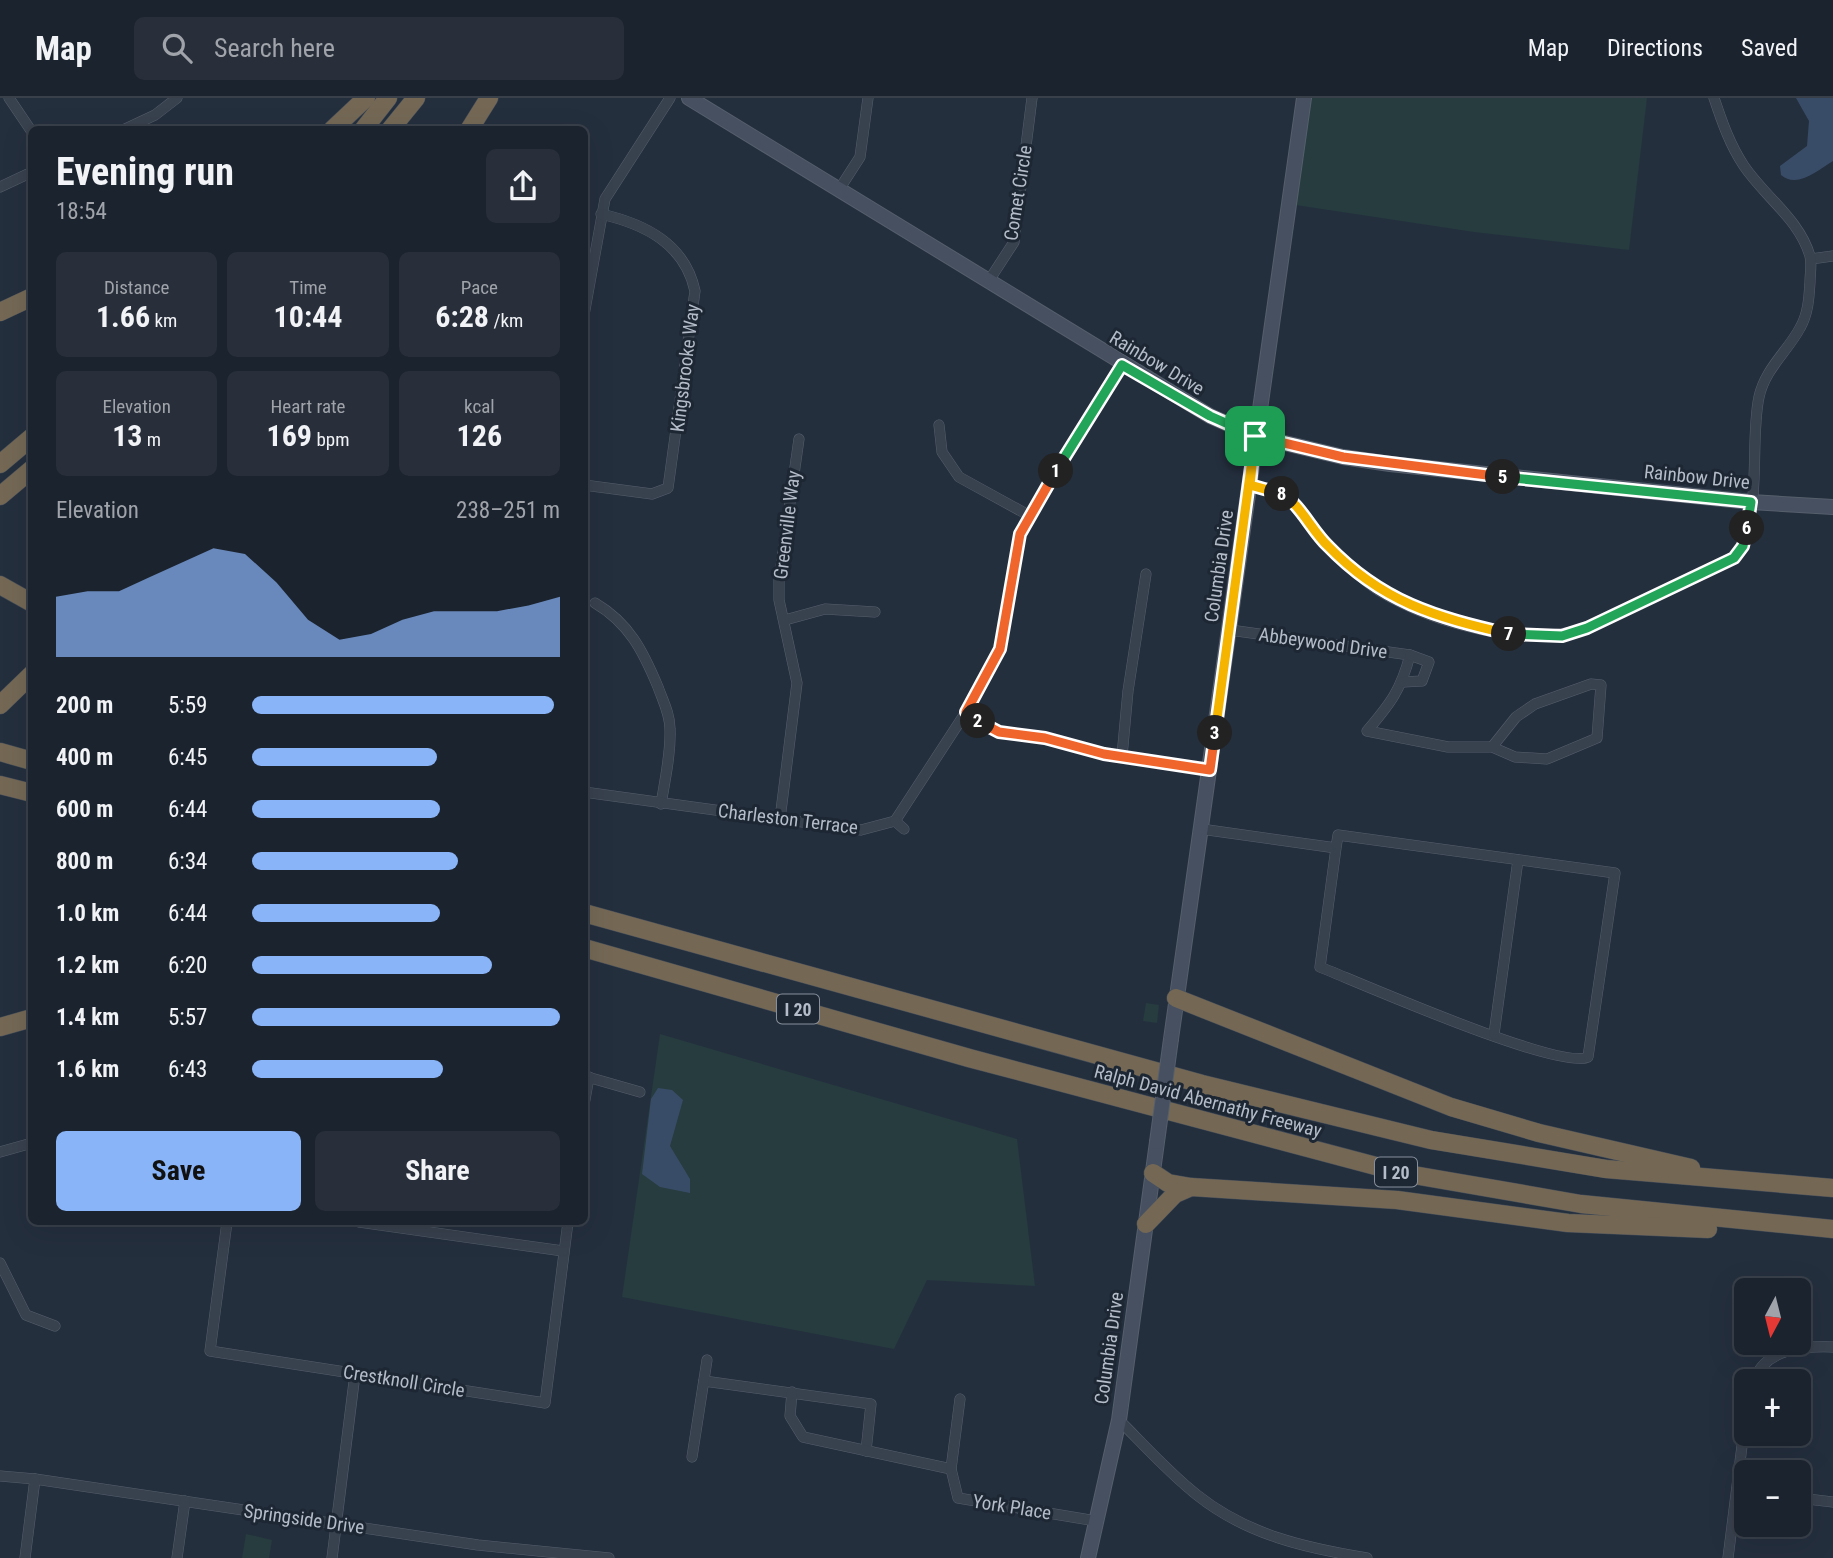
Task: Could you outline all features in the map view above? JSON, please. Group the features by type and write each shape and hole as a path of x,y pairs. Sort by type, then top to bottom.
{"highway":[{"path":"336,126 366,98"},
{"path":"366,126 388,98"},
{"path":"393,126 416,98"},
{"path":"473,126 490,98"},
{"path":"0,312 28,300"},
{"path":"0,464 28,440"},
{"path":"0,496 28,472"},
{"path":"0,585 28,601"},
{"path":"0,705 28,678"},
{"path":"0,752 28,760"},
{"path":"0,785 28,792"},
{"path":"588,903 814,976"},
{"name":"Ralph David Abernathy Freeway","path":"588,914 1202,1084 1431,1140 1606,1169 1833,1188"},
{"name":"Ralph David Abernathy Freeway","path":"588,949 1034,1076 1402,1174 1581,1204 1833,1230"},
{"path":"588,955 627,960"},
{"path":"1176,998 1451,1107 1539,1133 1766,1184"},
{"path":"0,1027 28,1019"},
{"path":"1153,1173 1168,1183 1191,1187 1397,1200 1568,1223 1629,1227 1833,1230"},
{"path":"1146,1224 1175,1194 1191,1187"}],"main road":[{"name":"Rainbow Drive","path":"689,98 840,188 1122,365 1210,416 1255,436 1343,457 1390,464 1751,502 1833,507"},
{"name":"Columbia Drive","path":"1088,1558 1119,1420 1304,98"}],"street":[{"path":"9,98 28,126"},
{"path":"132,126 155,115 177,98"},
{"path":"588,277 605,199 670,98"},
{"path":"840,188 860,157 868,98"},
{"name":"Comet Circle","path":"988,282 1014,242 1032,98"},
{"path":"1250,485 1274,490 1286,496 1327,546 1376,588 1396,599 1472,626 1537,637 1562,636 1587,628 1734,558 1743,546 1751,502 1759,398 1772,366 1799,329 1808,306 1811,259 1804,239 1789,216 1744,166 1726,134 1714,98"},
{"path":"0,187 28,174"},
{"name":"Kingsbrooke Way","path":"588,486 652,494 668,488 695,291 690,270 680,255 654,234 629,221 601,215"},
{"path":"1811,259 1833,256"},
{"path":"904,829 895,821 966,712 1000,649 1020,534 1122,365"},
{"path":"939,425 942,452 960,477 1030,516"},
{"name":"Greenville Way","path":"780,819 797,683 779,580 799,439"},
{"path":"1122,755 1128,691 1146,574"},
{"path":"595,603 616,615 644,653 667,712 670,743 661,804"},
{"path":"785,620 825,609 876,612"},
{"name":"Abbeywood Drive","path":"1230,630 1410,656 1403,682 1394,700 1367,731 1448,747 1492,747 1515,757 1547,759 1597,738 1601,685 1591,684 1535,704 1516,717 1492,747"},
{"path":"1403,682 1422,681 1429,662 1410,656"},
{"path":"966,712 999,732 1045,738 1210,770"},
{"name":"Charleston Terrace","path":"588,793 861,830 895,821"},
{"path":"1201,829 1336,848"},
{"path":"1338,835 1518,860 1615,873 1591,1052 1583,1059 1533,1051 1320,967 1338,835"},
{"path":"1494,1034 1518,860"},
{"path":"588,1076 640,1092"},
{"path":"0,1152 28,1144"},
{"name":"Crestknoll Circle","path":"227,1225 210,1351 545,1404 568,1225"},
{"path":"380,1225 564,1251"},
{"path":"0,1263 26,1315 55,1326"},
{"path":"1761,1369 1784,1351 1833,1347"},
{"path":"692,1457 707,1360"},
{"path":"332,1558 355,1374"},
{"path":"704,1381 871,1404 866,1451"},
{"path":"792,1392 790,1416 803,1437 951,1469"},
{"name":"York Place","path":"960,1399 951,1469 958,1498 1096,1521"},
{"path":"1119,1420 1196,1494 1224,1514 1254,1530 1286,1541 1367,1558"},
{"name":"Springside Drive","path":"0,1476 478,1545 609,1558"},
{"path":"25,1558 35,1479"},
{"path":"1811,1499 1833,1502"},
{"path":"177,1558 185,1501"},
{"path":"1728,1558 1734,1529"}],"green space":[{"path":"1307,98 1647,98 1629,250 1474,232 1289,204"},
{"path":"1146,1003 1159,1005 1157,1023 1143,1021"},
{"path":"660,1034 1017,1139 1035,1286 927,1280 894,1349 622,1297"},
{"path":"246,1534 272,1540 269,1558 242,1558"}],"water":[{"path":"1796,98 1833,98 1833,161 1807,177 1794,180 1781,175 1780,166 1807,146 1809,121"},
{"path":"658,1088 672,1090 683,1100 670,1146 690,1179 690,1193 660,1187 642,1174 651,1099"}],"route":[{"path":"1255,436 1210,416 1122,365 1020,534 1000,649 966,712 980,723 999,732 1045,738 1104,754 1210,770 1255,436 1343,457 1390,464 1751,502 1743,546 1734,558 1587,628 1562,636 1510,634 1444,618 1376,588 1327,546 1286,496 1274,490 1250,485 1255,436"}]}
